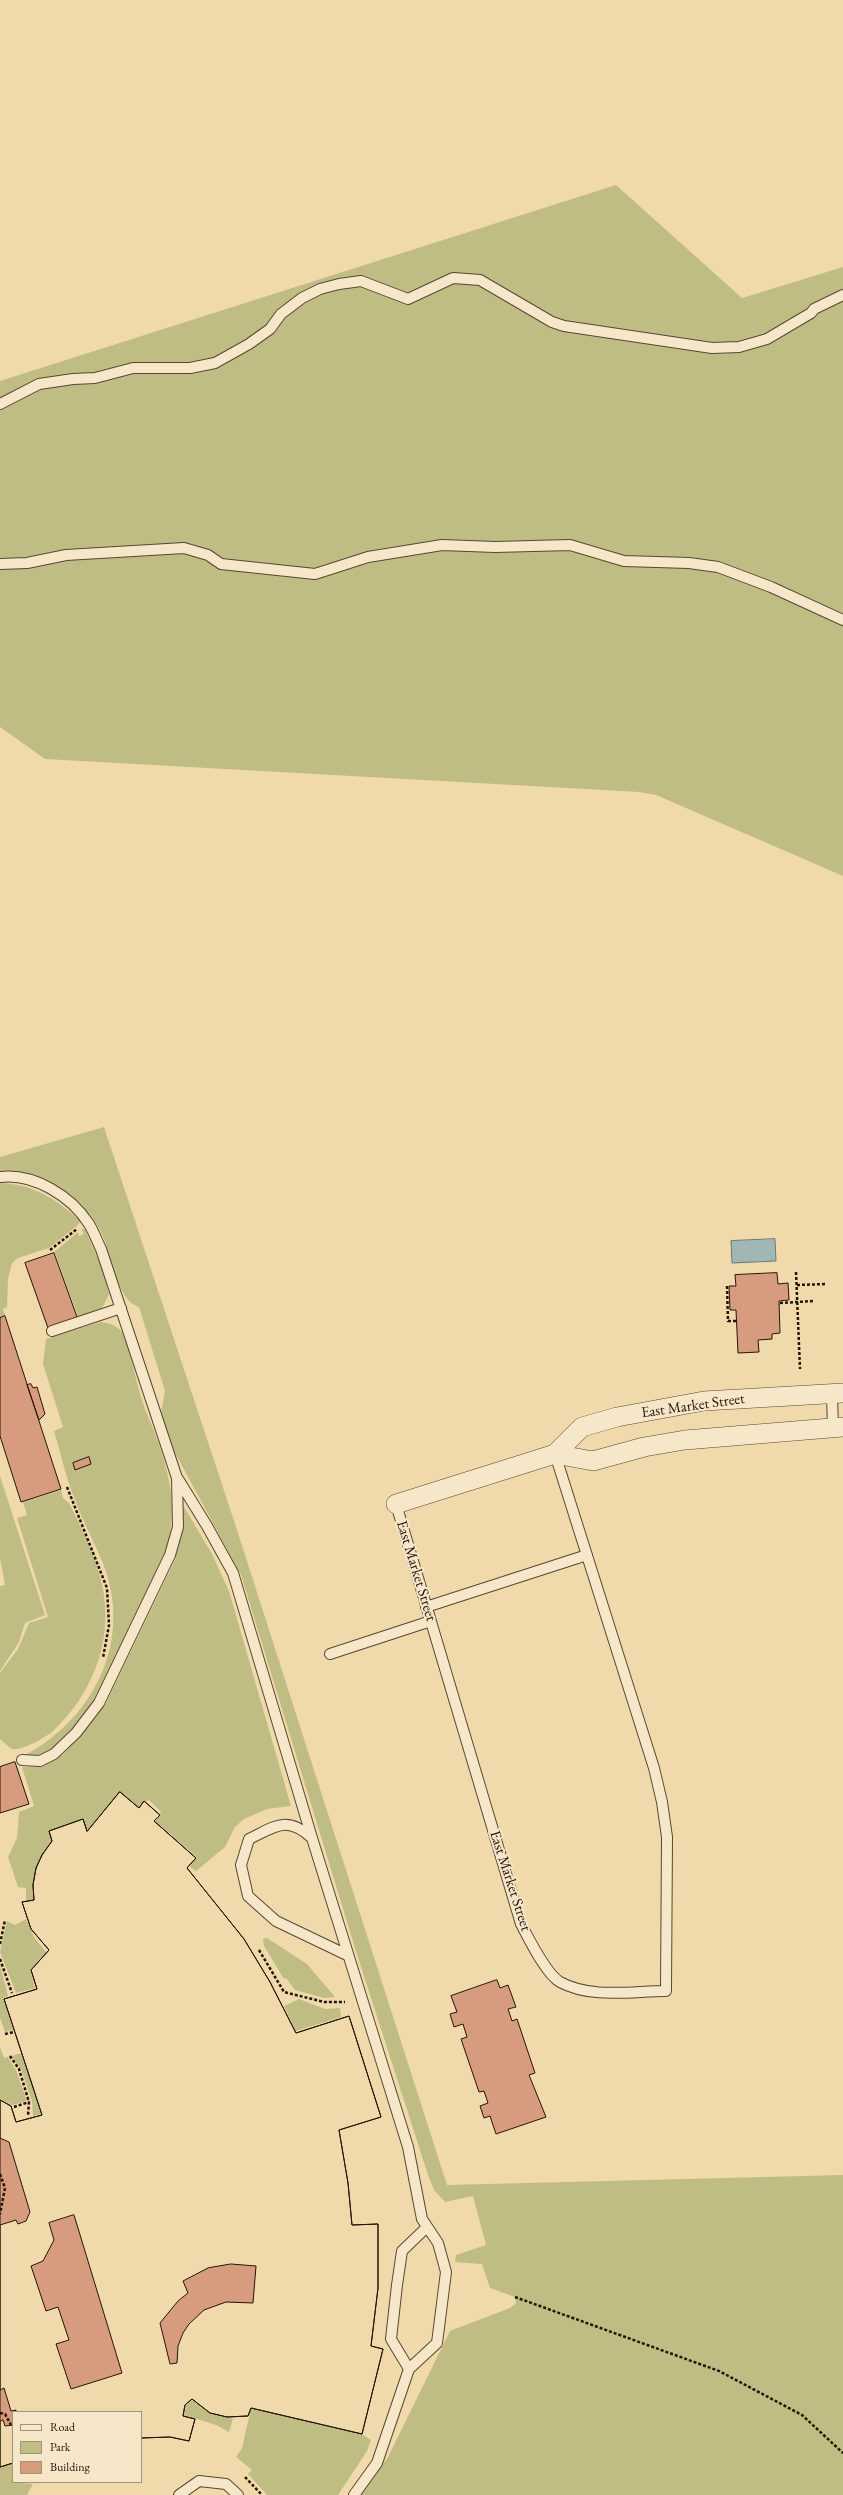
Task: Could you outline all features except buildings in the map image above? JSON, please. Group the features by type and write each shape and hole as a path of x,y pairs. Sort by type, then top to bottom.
{"street":[{"name":"East Market Street","path":"396,1504 555,1454 582,1427 617,1417 704,1401 837,1394"},
{"name":"East Market Street","path":"555,1454 592,1461 644,1447 685,1440 838,1428"}],"lane":[{"path":"0,404 39,384 73,378 95,378 133,368 190,368 215,362 249,344 270,329 281,314 302,298 320,289 361,281 408,298 453,278 480,280 552,322 564,326 712,348 739,347 767,339 814,309 843,295"},
{"path":"0,564 27,563 66,555 184,548 208,555 221,564 315,574 368,557 442,545 495,547 570,545 624,560 689,563 718,567 771,587 843,620"},
{"path":"0,1177 8,1176 40,1183 69,1202 86,1221 101,1249 177,1478 207,1526 233,1573 347,1955 367,2011 408,2147 422,2219 438,2243 446,2272 437,2343 409,2369 377,2463 354,2495"},
{"path":"52,1331 121,1308"},
{"path":"837,1394 838,1428"},
{"name":"East Market Street","path":"396,1504 521,1924 537,1955 559,1982 590,1992 666,1991 666,1837 662,1802 654,1768 555,1454"},
{"path":"22,1760 40,1761 54,1754 76,1733 99,1703 170,1555 178,1527 177,1478"},
{"path":"426,1607 587,1555"},
{"path":"330,1654 431,1621"},
{"path":"312,1838 299,1826 279,1825 249,1839 241,1865 248,1896 276,1921 347,1955"},
{"path":"409,2369 391,2338 396,2285 402,2251 427,2227"},
{"path":"179,2495 199,2481 226,2484 238,2495"}],"path":[{"path":"50,1250 86,1221"},
{"path":"796,1272 800,1369"},
{"path":"797,1285 826,1284"},
{"path":"727,1286 728,1321 736,1321"},
{"path":"780,1303 814,1301"},
{"path":"67,1487 107,1588 109,1625 102,1664"},
{"path":"0,1944 5,1920"},
{"path":"259,1950 284,1992 324,2002 345,2002"},
{"path":"0,1959 12,1993"},
{"path":"5,2034 14,2032"},
{"path":"10,2056 19,2069 29,2102 28,2116"},
{"path":"14,2107 29,2102"},
{"path":"0,2174 5,2188 0,2214"},
{"path":"515,2297 720,2371 802,2415 843,2453"},
{"path":"0,2413 5,2414 11,2425"},
{"path":"245,2477 262,2495"}],"green space":[{"path":"616,185 742,298 843,267 843,876 656,795 639,792 45,759 0,727 0,381"},
{"path":"104,1127 238,1533 447,2185 843,2175 843,2495 361,2495 388,2457 450,2331 510,2308 516,2303 515,2297 490,2288 482,2264 455,2262 456,2255 486,2245 473,2196 445,2202 434,2190 428,2175 355,1948 241,1575 173,1449 161,1413 165,1391 139,1307 131,1303 119,1285 100,1230 82,1205 71,1195 45,1180 15,1172 0,1171 0,1157"},
{"path":"0,1183 23,1186 44,1194 62,1206 80,1221 78,1225 49,1248 18,1258 12,1263 8,1279 7,1307 3,1309 5,1316 0,1317"},
{"path":"81,1229 85,1229 102,1268 109,1294 102,1308 78,1317 55,1253 53,1253 78,1232 79,1236 84,1234"},
{"path":"101,1322 111,1324 118,1328 127,1344 142,1401 165,1462 168,1474 172,1509 170,1534 165,1553 156,1574 117,1657 92,1704 76,1726 60,1743 43,1754 25,1755 48,1740 69,1722 86,1702 99,1678 108,1653 113,1627 112,1600 106,1572 66,1475 54,1431 63,1427 43,1364 46,1339"},
{"path":"0,1476 45,1615 25,1623 19,1642 0,1671 0,1586 5,1585 0,1558"},
{"path":"61,1490 63,1498 69,1503 86,1537 99,1573 104,1595 104,1638 99,1659 91,1679 67,1716 52,1732 33,1744 12,1749 0,1739 0,1673 18,1649 29,1623 48,1617 17,1518 27,1515 23,1502"},
{"path":"183,1505 212,1554 229,1591 291,1806 267,1809 244,1819 235,1827 225,1847 196,1871 190,1867 197,1857 155,1821 161,1812 149,1800 144,1802 139,1808 120,1792 87,1831 82,1819 49,1831 52,1841 37,1868 33,1891 34,1899 26,1901 26,1888 18,1887 8,1857 17,1838 19,1812 34,1806 22,1767 41,1767 64,1754 106,1703 175,1560 182,1531"},
{"path":"26,1919 34,1937 46,1952 30,1970 35,1988 16,1993 0,1952 7,1921 15,1925"},
{"path":"267,1938 307,1964 335,1997 324,1998 295,1990 286,1978 284,1979 264,1946 263,1939"},
{"path":"0,1965 8,1996 3,1998 13,2030 5,2032 0,2018"},
{"path":"299,1999 325,2009 340,2008 341,2017 296,2031 284,2006"},
{"path":"0,2047 4,2058 8,2057 16,2070 27,2101 12,2105 0,2099"},
{"path":"21,2053 41,2114 33,2116 32,2101 21,2069 12,2056"},
{"path":"192,2400 211,2414 233,2419 229,2432 216,2425 184,2415 186,2406"},
{"path":"251,2408 362,2434 371,2440 367,2451 338,2495 267,2495 248,2474 252,2470 236,2457 242,2448"},
{"path":"12,2463 12,2483 33,2484 27,2495 0,2495 0,2467"}],"water":[{"path":"775,1239 776,1261 732,1263 731,1241"}]}
